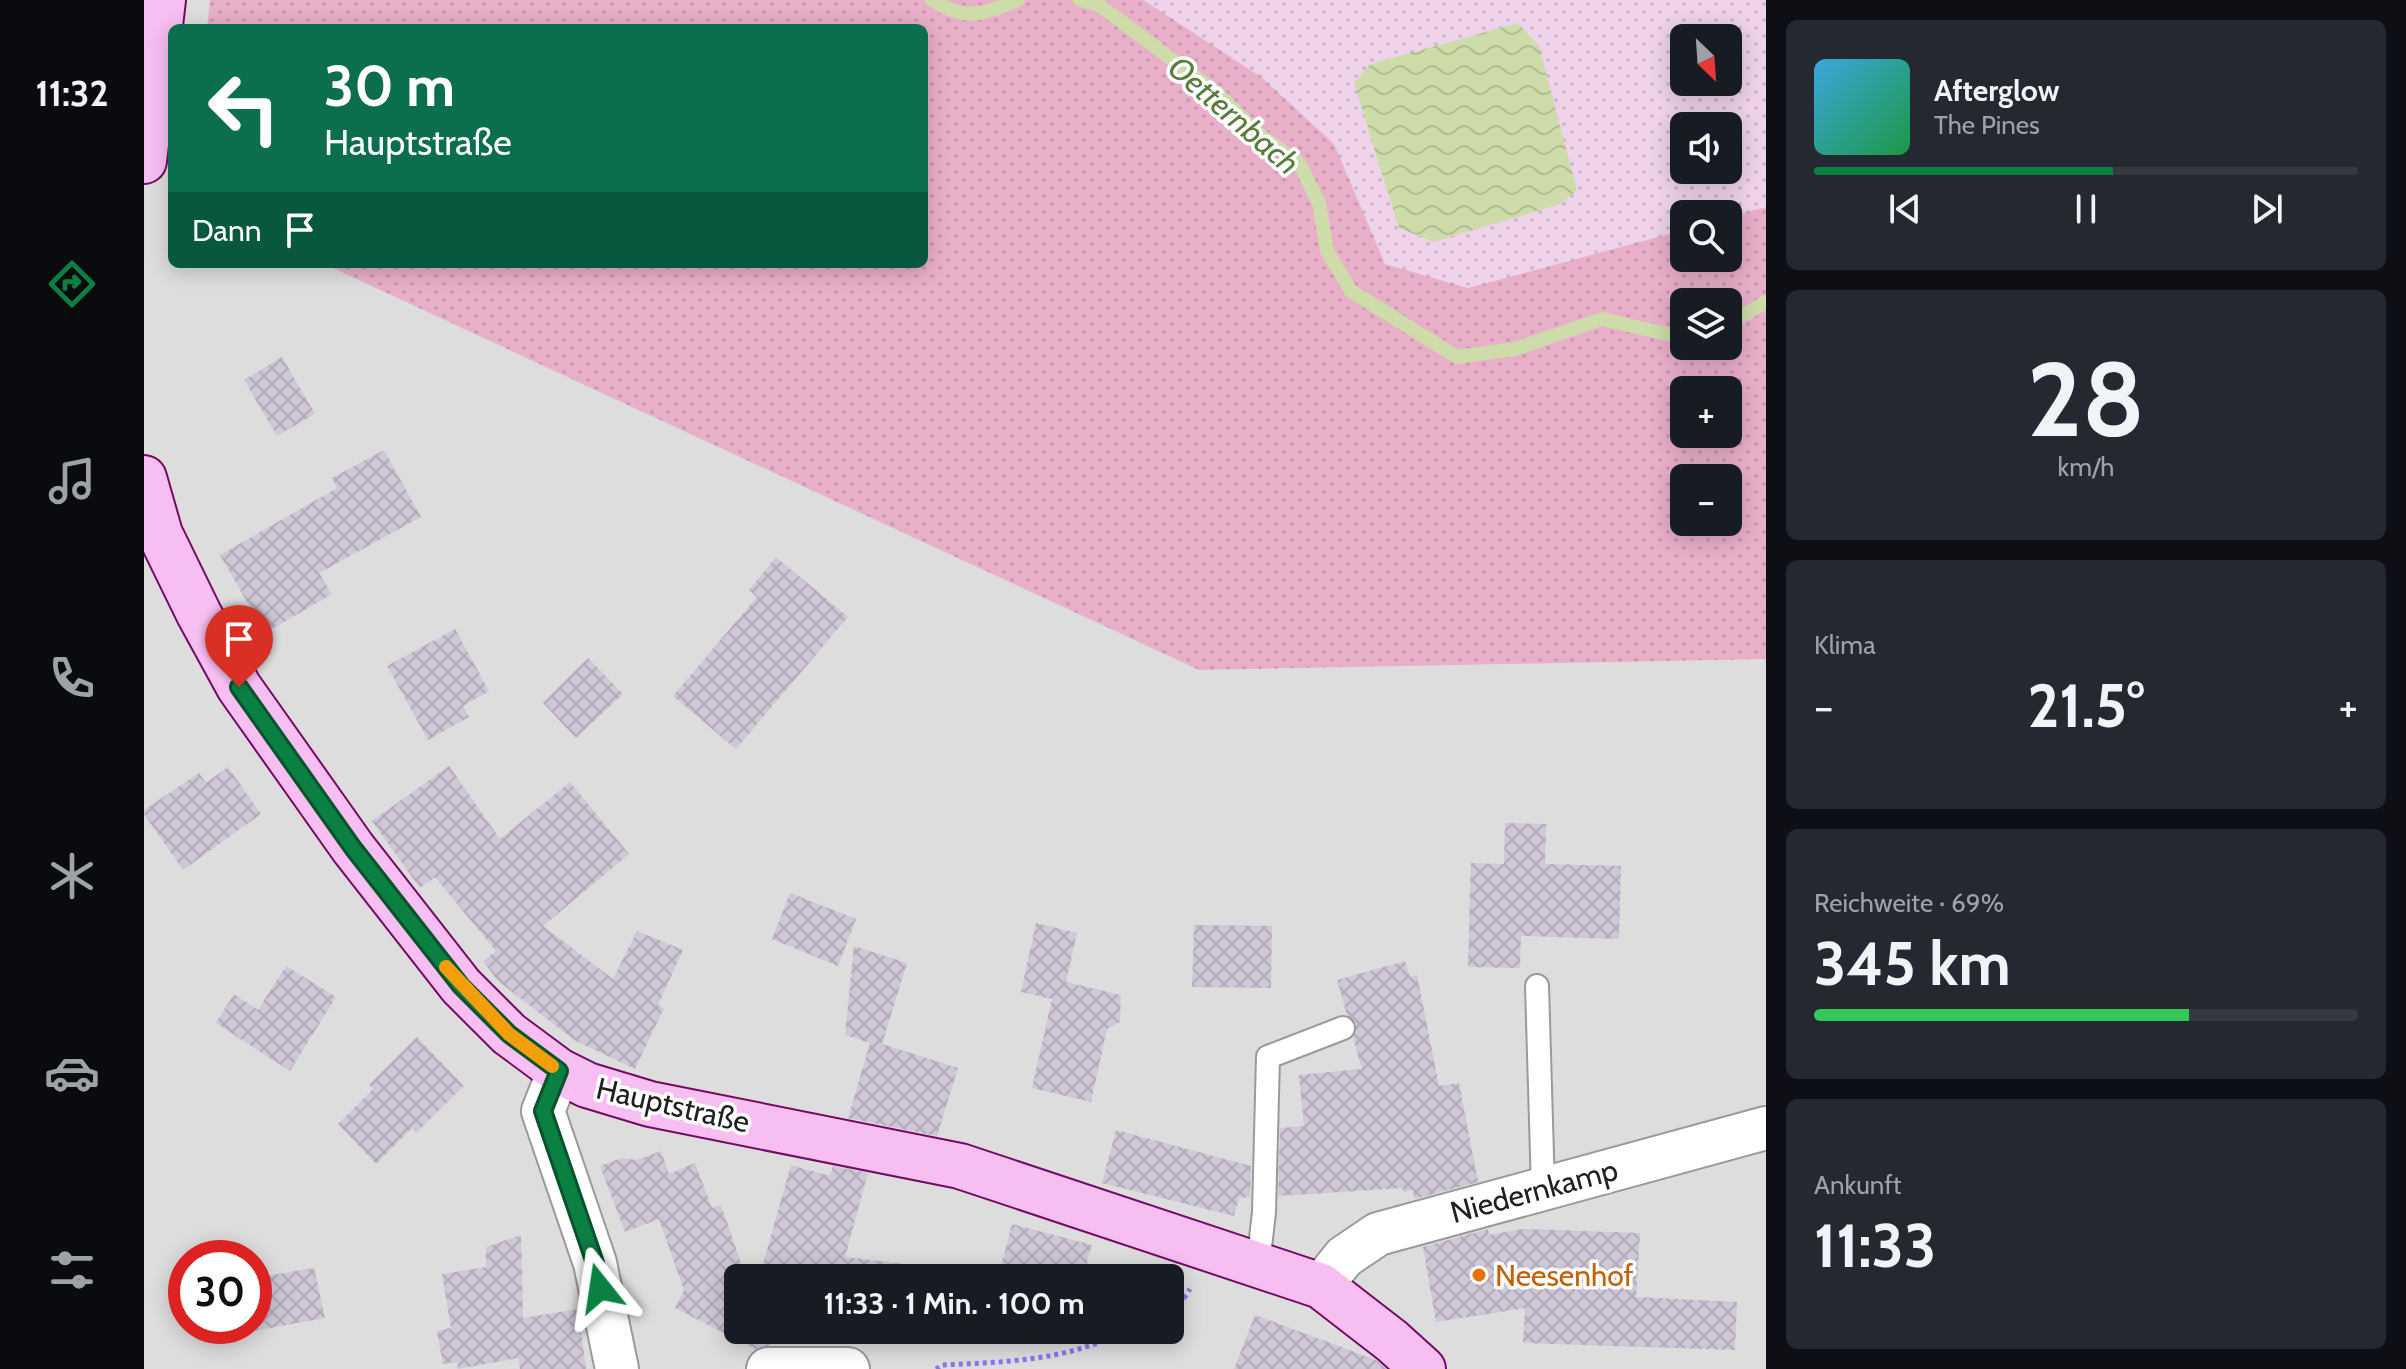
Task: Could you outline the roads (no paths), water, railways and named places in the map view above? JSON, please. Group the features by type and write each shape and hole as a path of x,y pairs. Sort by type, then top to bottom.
{"main road":[{"path":"144,161 163,3"},
{"name":"Hauptstraße","path":"144,478 160,534 239,687 353,848 461,986 509,1034 559,1071 587,1085 650,1104 960,1166 1321,1286 1423,1369"}],"street":[{"path":"559,1071 543,1111 595,1263 617,1369"},
{"name":"Niedernkamp","path":"1321,1286 1344,1257 1378,1234 1766,1128"},
{"path":"768,1369 848,1369"}],"lane":[{"path":"1537,986 1543,1189"},
{"path":"1258,1265 1264,1212 1268,1057 1343,1028"}],"water":[{"path":"1518,23 1539,46 1577,190 1560,204 1434,242 1399,228 1354,83 1371,64"}],"waterway":[{"name":"Oetternbach","path":"932,0 955,11 975,14 1018,0"},
{"name":"Oetternbach","path":"1080,0 1099,5 1217,93 1260,135 1299,163 1319,203 1327,251 1351,291 1457,357 1515,349 1602,319 1670,335"},
{"name":"Oetternbach","path":"1742,316 1766,302"}],"place":[{"name":"Neesenhof","path":"1479,1275"}]}
